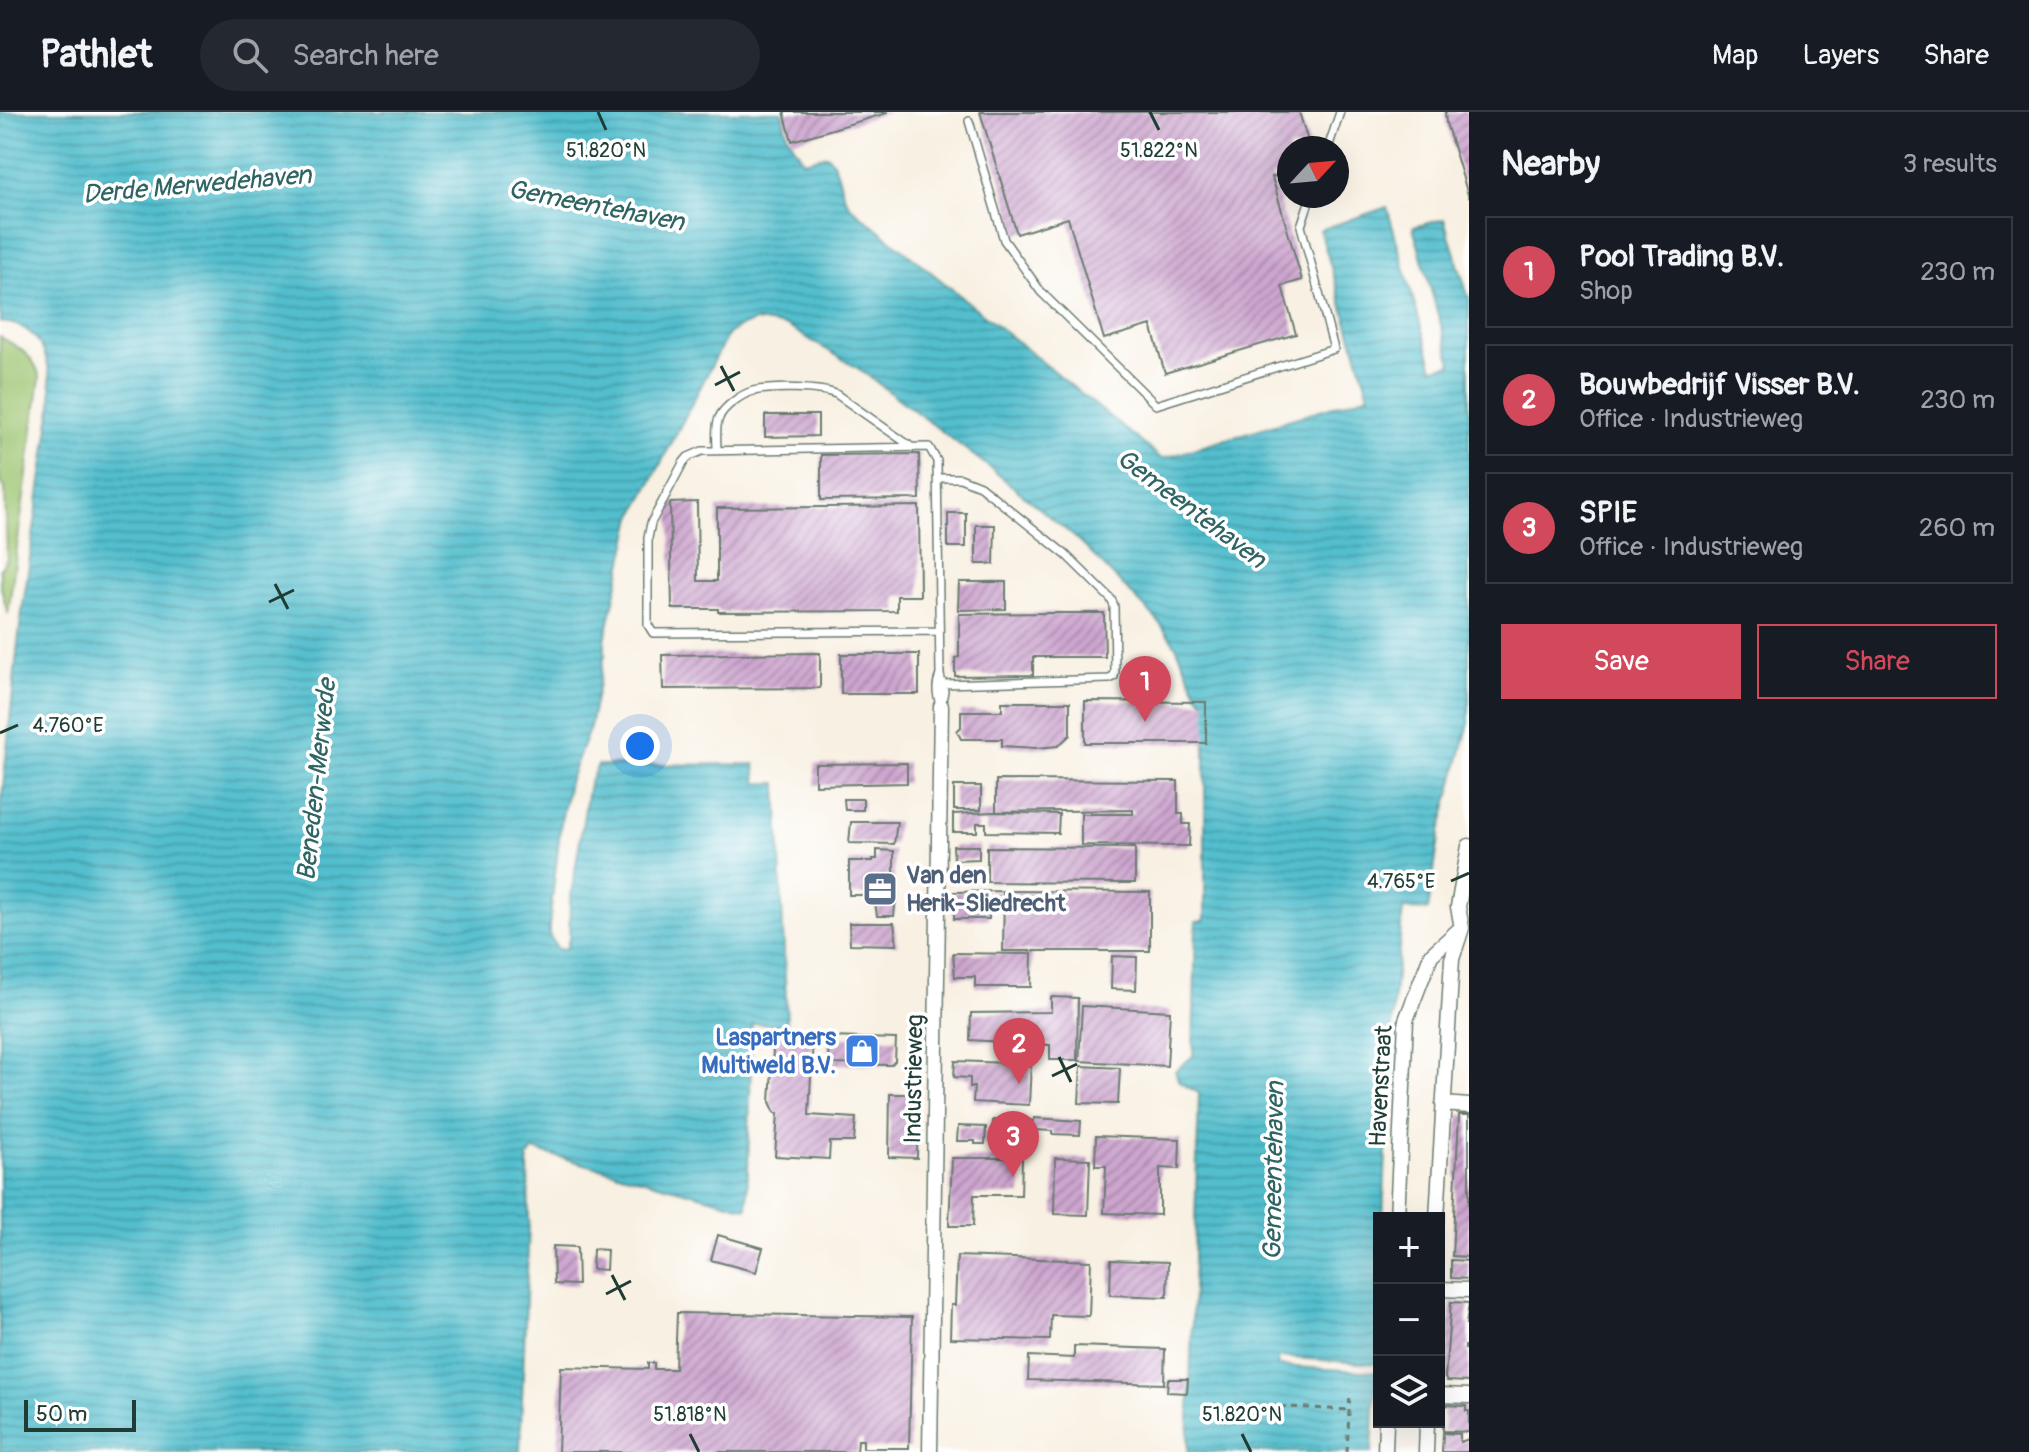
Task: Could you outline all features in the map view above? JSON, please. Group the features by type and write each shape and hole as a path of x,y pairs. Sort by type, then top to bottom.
{"street":[{"name":"Industrieweg","path":"930,1452 941,706"},
{"path":"1437,1212 1452,959 1466,926 1458,907 1469,846"},
{"name":"Havenstraat","path":"1397,1212 1406,1020 1431,955 1466,926"},
{"path":"1443,1104 1469,1106"},
{"path":"1445,1289 1469,1290"},
{"path":"1445,1395 1469,1396"},
{"path":"1385,1452 1386,1428"},
{"path":"1426,1452 1427,1428"}],"lane":[{"path":"1332,136 1340,112"},
{"path":"969,121 1004,240 1041,292 1156,405 1334,349 1301,226 1307,208"},
{"path":"717,450 717,422 720,416 745,395 759,390 825,390 836,394 911,446"},
{"path":"939,631 653,633 648,625 648,538 651,523 683,463 695,453 911,446 924,446 933,451 938,478 940,675 944,684 941,706"},
{"path":"938,478 960,478 980,486 1066,555 1111,599 1114,606 1114,677 944,684"},
{"path":"940,675 936,683 936,697 941,706"}],"path":[{"path":"1347,1452 1350,1392"},
{"path":"1268,1406 1349,1410"}],"green space":[{"path":"0,337 24,352 40,377 8,614 0,584 0,570 7,558 5,488 0,482"}],"water":[{"path":"0,112 782,112 787,135 804,161 827,155 832,161 844,196 853,209 1162,459 1369,395 1320,230 1387,207 1433,368 1452,364 1413,227 1444,219 1469,299 1469,723 1440,832 1428,910 1403,909 1393,1007 1383,1212 1373,1212 1373,1364 1279,1357 1277,1366 1373,1372 1372,1452 1188,1452 1199,1093 1179,1082 1175,1071 1193,1056 1196,921 1204,921 1205,917 1205,702 1198,695 1176,646 1158,621 1078,540 989,467 859,369 787,326 756,321 728,334 633,517 605,640 590,727 569,782 561,822 549,926 549,935 558,949 566,949 570,902 589,783 598,765 755,764 757,783 777,783 787,1024 752,1024 747,1208 533,1150 528,1158 529,1222 520,1452 0,1452 0,816 19,633 52,405 48,363 37,340 16,325 0,322"}],"building":[{"path":"784,112 887,112 887,113 792,141"},
{"path":"980,112 1299,112 1306,136 1277,136 1277,176 1272,177 1277,208 1281,208 1302,280 1282,286 1296,334 1165,373 1151,325 1104,339 1068,218 1017,234"},
{"path":"1445,112 1469,112 1469,198 1446,123"},
{"path":"765,415 818,415 818,436 765,437"},
{"path":"919,454 920,499 821,500 821,455"},
{"path":"697,502 698,581 717,581 717,508 919,506 920,596 897,596 897,611 718,612 718,609 672,609 670,503"},
{"path":"948,513 966,513 966,547 948,547"},
{"path":"976,525 995,525 994,564 976,564"},
{"path":"959,582 1006,582 1006,609 958,610"},
{"path":"1104,613 1105,657 1033,657 1033,675 955,676 955,658 959,657 959,614"},
{"path":"820,653 820,688 663,689 662,655"},
{"path":"841,654 919,654 919,694 841,694"},
{"path":"1085,701 1206,702 1206,743 1085,743"},
{"path":"1002,702 1070,702 1070,735 1058,746 1036,748 1002,746 1002,739 961,739 957,731 961,727 961,711 1002,711"},
{"path":"907,763 907,783 815,785 815,764"},
{"path":"996,780 1178,781 1178,814 1183,814 1183,824 1190,824 1189,846 1081,845 1081,814 1133,814 1133,810 996,812"},
{"path":"954,786 981,786 981,810 954,810"},
{"path":"844,799 863,799 863,810 845,810"},
{"path":"953,814 1059,814 1058,833 986,832 986,823 977,823 977,832 953,832"},
{"path":"851,822 897,822 894,844 849,843"},
{"path":"953,846 979,846 979,859 954,860"},
{"path":"987,847 1135,848 1135,883 987,882"},
{"path":"877,850 894,851 894,916 877,916 874,895 849,895 849,861 873,861 877,859"},
{"path":"1003,891 1003,903 989,903 989,919 954,919 954,892"},
{"path":"1004,891 1150,892 1150,951 1003,951"},
{"path":"849,923 894,923 897,945 850,944"},
{"path":"953,953 1032,954 1031,987 975,987 975,977 955,977"},
{"path":"1112,956 1137,957 1136,990 1111,989"},
{"path":"1051,997 1078,998 1077,1060 1050,1060 1050,1045 970,1040 971,1013 1051,1012"},
{"path":"1082,1006 1170,1011 1167,1066 1079,1061"},
{"path":"774,1033 813,1036 809,1115 856,1118 854,1142 830,1142 829,1159 775,1156 778,1113 775,1113 770,1102"},
{"path":"829,1037 896,1039 895,1061 891,1065 828,1064"},
{"path":"955,1061 1031,1064 1029,1105 973,1102 974,1087 970,1087 970,1078 954,1077"},
{"path":"1081,1066 1120,1068 1118,1104 1079,1103"},
{"path":"890,1094 918,1094 917,1158 889,1157"},
{"path":"1459,1115 1469,1115 1469,1257 1452,1256"},
{"path":"1034,1118 1081,1121 1080,1135 1035,1130 1034,1145 992,1143 993,1120 1034,1121"},
{"path":"958,1126 986,1127 985,1144 957,1141"},
{"path":"1096,1136 1180,1139 1179,1169 1160,1168 1160,1215 1104,1213 1106,1166 1095,1166"},
{"path":"952,1158 1022,1158 1021,1195 974,1195 973,1226 949,1226"},
{"path":"1055,1158 1090,1159 1088,1215 1054,1214"},
{"path":"718,1235 763,1248 756,1272 711,1260"},
{"path":"553,1246 577,1247 578,1285 554,1284"},
{"path":"593,1249 607,1250 606,1270 592,1269"},
{"path":"957,1256 1091,1261 1089,1316 1051,1315 1050,1340 950,1338"},
{"path":"1111,1260 1168,1262 1167,1297 1110,1295"},
{"path":"1451,1260 1469,1261 1469,1279 1451,1278"},
{"path":"1451,1302 1469,1303 1466,1324 1469,1324 1469,1346 1465,1349 1469,1349 1469,1382 1447,1381"},
{"path":"677,1313 912,1317 909,1448 863,1448 863,1440 858,1440 857,1452 558,1452 561,1367 648,1369 648,1363 654,1363 654,1369 675,1369"},
{"path":"1074,1346 1165,1349 1164,1384 1028,1380 1029,1356 1074,1358"},
{"path":"1168,1379 1188,1379 1187,1393 1167,1392"},
{"path":"1445,1405 1466,1406 1466,1411 1469,1411 1469,1432 1443,1431"},
{"path":"1443,1433 1460,1434 1460,1442 1469,1439 1469,1452 1442,1452"}],"place":[{"name":"Pool Trading B.V.","path":"1145,722"},
{"name":"Van den Herik-Sliedrecht","path":"880,889"},
{"name":"Laspartners Multiweld B.V.","path":"862,1051"},
{"name":"Bouwbedrijf Visser B.V.","path":"1019,1084"},
{"name":"SPIE","path":"1013,1177"}],"water label":[{"name":"Derde Merwedehaven","path":"197,185"},
{"name":"Gemeentehaven","path":"596,206"},
{"name":"Gemeentehaven","path":"1191,509"},
{"name":"Beneden-Merwede","path":"317,780"},
{"name":"Gemeentehaven","path":"1274,1171"}]}
